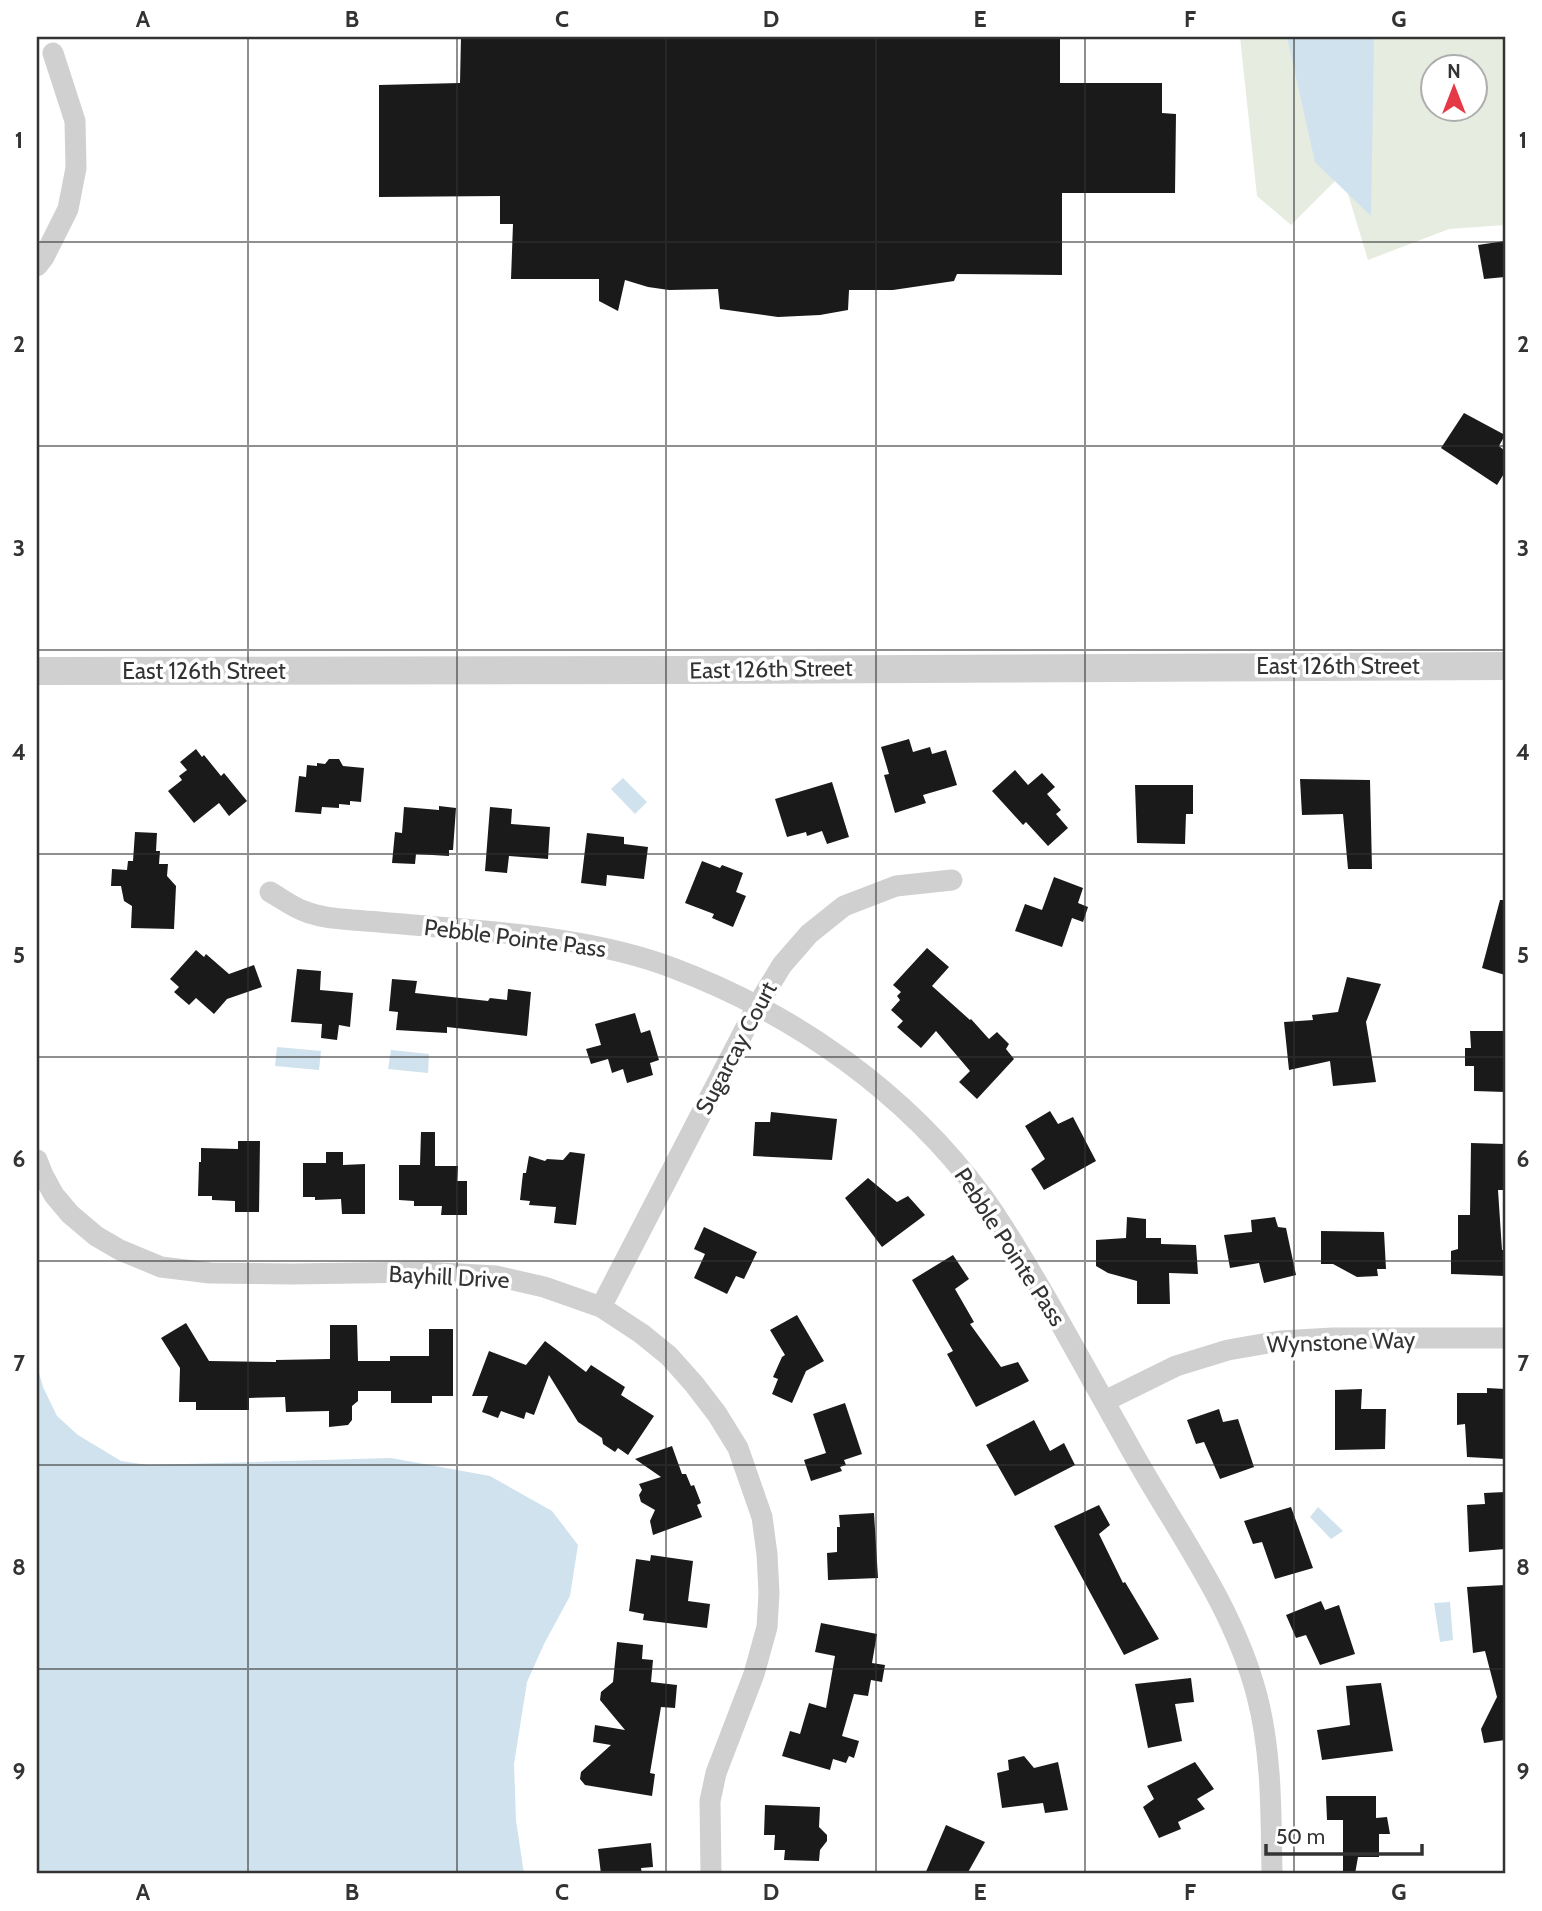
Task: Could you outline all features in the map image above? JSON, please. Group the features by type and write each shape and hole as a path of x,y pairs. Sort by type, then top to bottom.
{"street":[{"path":"37,266 68,209 76,168 75,121 53,53"},
{"name":"East 126th Street","path":"37,670 1505,666"},
{"name":"Sugarcay Court","path":"601,1307 757,1006 782,965 809,934 844,906 896,886 952,880"},
{"name":"Pebble Pointe Pass","path":"270,892 304,911 332,918 486,931 565,941 671,967 724,989 810,1036 851,1064 895,1100 952,1157 985,1199 1031,1271 1225,1611 1258,1697 1271,1792 1272,1874"},
{"name":"Bayhill Drive","path":"37,1160 54,1195 70,1214 96,1236 120,1250 161,1267 211,1273 292,1275 425,1272 496,1276 544,1287 601,1307 642,1334 668,1356 717,1414 737,1448 762,1517 767,1554 767,1627 754,1674 716,1773 710,1801 711,1874"},
{"name":"Wynstone Way","path":"1105,1401 1176,1366 1228,1350 1280,1341 1333,1338 1505,1339"}],"shaded area":[{"path":"1240,37 1505,37 1505,225 1449,229 1368,260 1342,174 1291,225 1257,196"}],"water":[{"path":"1287,37 1374,37 1371,216 1315,162"},
{"path":"623,778 647,802 635,814 611,789"},
{"path":"277,1047 321,1051 319,1070 275,1066"},
{"path":"391,1050 429,1054 428,1073 388,1069"},
{"path":"37,1366 43,1387 57,1416 78,1435 121,1461 148,1465 391,1458 490,1476 552,1511 578,1545 570,1596 527,1682 514,1764 516,1820 524,1874 37,1874"},
{"path":"1318,1507 1343,1531 1331,1539 1310,1517"},
{"path":"1450,1602 1453,1640 1440,1642 1434,1603"}],"building":[{"path":"461,37 1060,37 1060,83 1162,83 1162,113 1176,114 1175,193 1062,193 1062,275 957,274 954,281 893,290 849,290 848,310 820,315 778,317 720,309 718,289 669,290 625,280 618,311 599,301 599,279 511,279 513,224 500,224 500,196 379,197 379,85 460,83"},
{"path":"1505,241 1505,277 1484,279 1478,245"},
{"path":"1464,413 1505,435 1499,446 1505,451 1505,472 1497,485 1441,448"},
{"path":"909,739 913,752 930,747 932,754 946,750 957,785 923,795 926,803 895,813 884,775 889,774 881,747"},
{"path":"196,749 221,776 224,773 247,801 229,816 219,803 194,823 168,791 182,780 179,776 187,770 180,762"},
{"path":"329,759 339,759 343,766 364,768 361,802 339,804 339,808 322,807 321,814 295,812 299,776 306,777 307,765 325,764"},
{"path":"1015,770 1028,785 1042,773 1055,787 1047,794 1061,810 1056,814 1068,828 1048,846 1026,822 1023,825 992,791"},
{"path":"1300,779 1370,780 1372,869 1348,869 1343,814 1302,815"},
{"path":"832,782 849,837 827,844 822,831 807,836 806,832 787,837 775,799"},
{"path":"1135,785 1193,785 1193,814 1186,814 1185,844 1137,843"},
{"path":"439,806 456,808 453,850 449,850 449,856 416,854 415,864 392,863 395,832 402,833 404,807 439,810"},
{"path":"490,807 512,809 511,824 550,827 548,859 509,856 507,873 485,871"},
{"path":"135,832 157,833 156,851 160,851 159,864 168,864 167,876 176,886 174,929 131,928 132,906 124,901 121,886 111,886 112,869 127,870 128,861 133,861"},
{"path":"587,833 624,837 624,844 648,847 644,879 607,875 606,886 581,883"},
{"path":"702,861 743,873 736,892 746,896 733,927 712,918 714,914 685,903"},
{"path":"1054,877 1083,888 1078,903 1088,907 1083,922 1072,918 1062,947 1015,931 1025,904 1042,910"},
{"path":"1500,900 1505,900 1505,975 1482,968"},
{"path":"927,948 949,967 932,986 971,1019 989,1039 997,1032 1009,1044 1006,1049 1014,1059 977,1099 959,1082 970,1071 936,1031 921,1048 897,1027 903,1021 891,1010 900,1000 897,996 901,992 893,985"},
{"path":"196,950 204,957 206,954 229,974 254,965 262,987 227,999 214,1014 196,998 189,1005 174,992 179,987 170,979"},
{"path":"297,969 321,971 320,990 353,993 350,1027 339,1025 337,1040 321,1038 322,1024 291,1022"},
{"path":"1347,977 1381,984 1366,1022 1376,1082 1333,1086 1330,1061 1289,1070 1284,1022 1313,1020 1312,1015 1338,1012"},
{"path":"392,979 417,981 415,993 488,1001 490,998 507,1000 508,989 531,992 527,1036 447,1027 447,1033 396,1030 398,1012 389,1011"},
{"path":"635,1013 641,1033 650,1030 659,1060 650,1063 653,1075 627,1083 623,1069 612,1073 608,1059 591,1064 586,1049 601,1045 595,1024"},
{"path":"1470,1031 1505,1031 1505,1092 1474,1091 1474,1066 1465,1066 1465,1048 1471,1048"},
{"path":"1050,1111 1058,1124 1073,1117 1096,1161 1044,1190 1031,1169 1045,1159 1025,1126"},
{"path":"771,1112 837,1119 832,1160 753,1156 755,1122 770,1122"},
{"path":"421,1132 435,1132 435,1166 458,1166 457,1181 467,1181 467,1215 441,1215 442,1206 414,1206 414,1201 399,1200 399,1165 420,1165"},
{"path":"238,1141 260,1141 259,1212 235,1212 235,1201 198,1196 201,1148 238,1149"},
{"path":"1471,1143 1505,1144 1505,1190 1498,1190 1502,1250 1505,1250 1505,1276 1451,1274 1451,1251 1458,1249 1458,1215 1470,1215"},
{"path":"326,1152 343,1152 343,1165 365,1164 365,1214 342,1214 341,1199 315,1200 315,1197 303,1197 303,1163 326,1163"},
{"path":"570,1152 585,1154 576,1225 554,1223 556,1207 529,1205 530,1201 520,1200 523,1173 526,1173 529,1156 545,1161 563,1160"},
{"path":"868,1178 897,1202 908,1196 925,1215 882,1247 845,1198"},
{"path":"1127,1217 1146,1219 1146,1238 1161,1238 1161,1244 1196,1245 1198,1274 1169,1273 1170,1304 1137,1304 1137,1281 1108,1273 1096,1266 1096,1240 1126,1238"},
{"path":"1275,1217 1278,1227 1286,1228 1296,1275 1264,1283 1259,1263 1230,1268 1224,1235 1252,1232 1251,1220"},
{"path":"704,1227 757,1252 744,1279 736,1276 727,1294 694,1278 705,1254 694,1249"},
{"path":"1321,1231 1384,1232 1386,1269 1377,1269 1378,1276 1357,1277 1333,1264 1321,1264"},
{"path":"953,1255 969,1279 955,1289 974,1322 970,1324 1001,1367 1018,1362 1029,1381 976,1407 947,1354 953,1351 912,1280"},
{"path":"797,1315 824,1361 806,1371 792,1403 772,1394 778,1379 773,1377 785,1355 770,1330"},
{"path":"186,1323 209,1361 276,1362 330,1359 330,1325 357,1325 358,1361 390,1361 390,1356 429,1356 429,1329 453,1329 453,1396 432,1396 432,1403 391,1403 391,1391 358,1391 358,1401 352,1406 352,1420 348,1425 329,1427 329,1411 286,1412 285,1397 249,1398 249,1410 196,1410 196,1402 179,1402 180,1368 161,1338"},
{"path":"545,1341 586,1372 591,1365 625,1387 621,1395 654,1416 628,1455 618,1448 615,1452 603,1444 602,1438 578,1422 549,1375 534,1415 526,1412 524,1419 501,1411 498,1418 482,1412 488,1396 472,1396 489,1351 526,1365"},
{"path":"1487,1388 1505,1389 1505,1459 1467,1457 1465,1424 1457,1425 1457,1393 1487,1393"},
{"path":"1362,1389 1361,1409 1386,1409 1385,1449 1335,1450 1335,1390"},
{"path":"845,1403 862,1454 844,1460 846,1465 840,1467 842,1471 811,1481 804,1460 826,1453 813,1414"},
{"path":"1219,1409 1223,1422 1238,1419 1254,1467 1220,1479 1204,1442 1196,1444 1187,1420"},
{"path":"1034,1420 1050,1451 1064,1443 1075,1465 1015,1496 986,1445"},
{"path":"672,1446 682,1474 686,1474 691,1486 694,1485 701,1503 697,1505 702,1517 653,1535 650,1521 655,1510 641,1502 639,1495 642,1490 639,1484 661,1477 635,1459"},
{"path":"1505,1492 1505,1549 1469,1552 1467,1505 1485,1504 1484,1493"},
{"path":"1099,1505 1110,1525 1099,1534 1123,1583 1125,1582 1159,1639 1124,1655 1054,1526"},
{"path":"1291,1507 1313,1568 1275,1579 1262,1542 1253,1544 1244,1521"},
{"path":"874,1513 878,1578 828,1580 827,1553 837,1552 839,1515"},
{"path":"651,1555 693,1561 688,1601 710,1604 707,1628 643,1620 644,1614 629,1611 636,1559 650,1561"},
{"path":"1505,1585 1505,1740 1484,1743 1481,1729 1497,1697 1485,1651 1473,1653 1467,1587"},
{"path":"1321,1601 1325,1610 1339,1605 1355,1654 1320,1665 1306,1635 1296,1638 1286,1615"},
{"path":"821,1623 877,1634 872,1663 885,1665 882,1682 871,1680 868,1696 854,1694 842,1736 859,1741 854,1758 849,1756 846,1763 833,1759 830,1770 782,1756 790,1731 800,1734 809,1703 826,1708 835,1656 815,1652"},
{"path":"617,1642 643,1645 642,1659 653,1660 651,1682 677,1685 675,1708 661,1707 650,1773 655,1774 652,1796 585,1785 580,1779 581,1772 611,1745 593,1742 595,1725 625,1730 600,1700 601,1692 613,1682"},
{"path":"1191,1678 1194,1702 1175,1704 1182,1741 1148,1748 1135,1684"},
{"path":"1381,1683 1393,1751 1322,1760 1317,1730 1350,1725 1346,1686"},
{"path":"1024,1756 1034,1768 1058,1762 1068,1810 1045,1813 1043,1803 1002,1808 997,1773 1009,1770 1008,1760"},
{"path":"1195,1762 1214,1789 1197,1799 1205,1809 1178,1822 1181,1829 1159,1838 1143,1807 1154,1799 1147,1786"},
{"path":"1326,1796 1376,1796 1376,1818 1387,1817 1390,1834 1379,1834 1379,1857 1358,1857 1355,1874 1343,1874 1343,1820 1327,1820"},
{"path":"765,1805 820,1807 819,1827 827,1835 827,1841 820,1850 819,1861 784,1860 785,1850 774,1850 775,1835 764,1835"},
{"path":"946,1825 985,1842 967,1874 925,1874"},
{"path":"651,1843 653,1867 641,1868 642,1874 601,1874 598,1849"}]}
